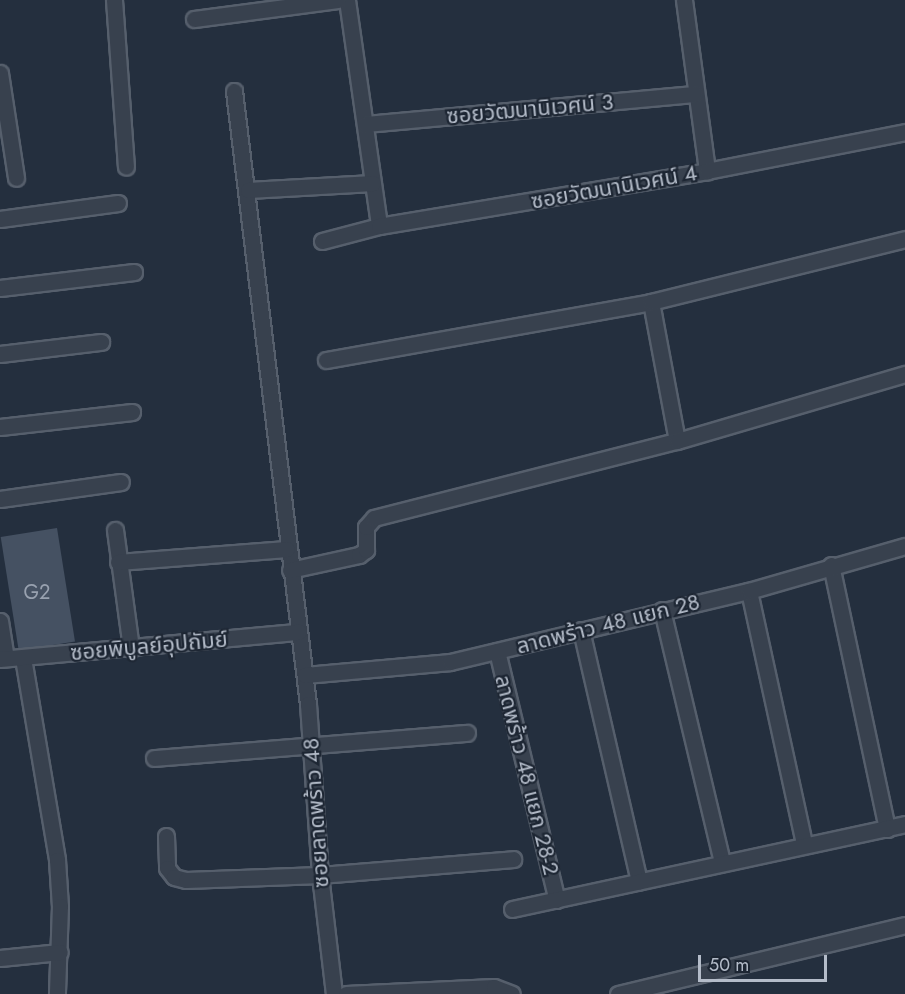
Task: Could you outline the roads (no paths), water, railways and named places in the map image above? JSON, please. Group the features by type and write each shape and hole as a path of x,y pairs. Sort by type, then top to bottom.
{"street":[{"path":"114,0 126,167"},
{"path":"195,19 338,0"},
{"path":"347,0 379,226"},
{"path":"684,0 707,171"},
{"path":"0,73 16,178"},
{"name":"ซอยลาดพร้าว 48","path":"234,91 248,190 287,549 305,675 320,875 334,994"},
{"name":"ซอยวัฒนานิเวศน์ 3","path":"365,124 695,94"},
{"name":"ซอยวัฒนานิเวศน์ 4","path":"322,240 379,226 707,171 905,132"},
{"path":"248,190 374,183"},
{"path":"0,219 118,204"},
{"path":"326,360 651,302 905,239"},
{"path":"0,288 134,272"},
{"path":"651,302 677,441"},
{"path":"0,354 101,342"},
{"path":"290,570 363,552 366,527 374,518 677,441 905,374"},
{"path":"0,427 132,412"},
{"path":"0,500 121,483"},
{"path":"116,530 118,562 131,649"},
{"name":"ลาดพร้าว 48 แยก 28","path":"305,675 432,665 749,591 831,565 905,546"},
{"path":"118,562 287,549"},
{"path":"831,565 887,829"},
{"path":"749,591 804,843"},
{"path":"662,610 722,862"},
{"path":"0,621 3,659"},
{"path":"581,630 639,881"},
{"name":"ซอยพิบูลย์อุปถัมย์","path":"3,659 298,632"},
{"name":"ลาดพร้าว 48 แยก 28-2","path":"497,651 557,900"},
{"path":"23,658 57,860 60,952 57,994"},
{"path":"154,758 467,733"},
{"path":"512,909 804,843 905,824"},
{"path":"166,836 167,868 174,877 186,880 320,875 513,858"},
{"path":"618,994 905,925"},
{"path":"0,958 60,952"},
{"path":"346,994 494,987 512,994"}]}
